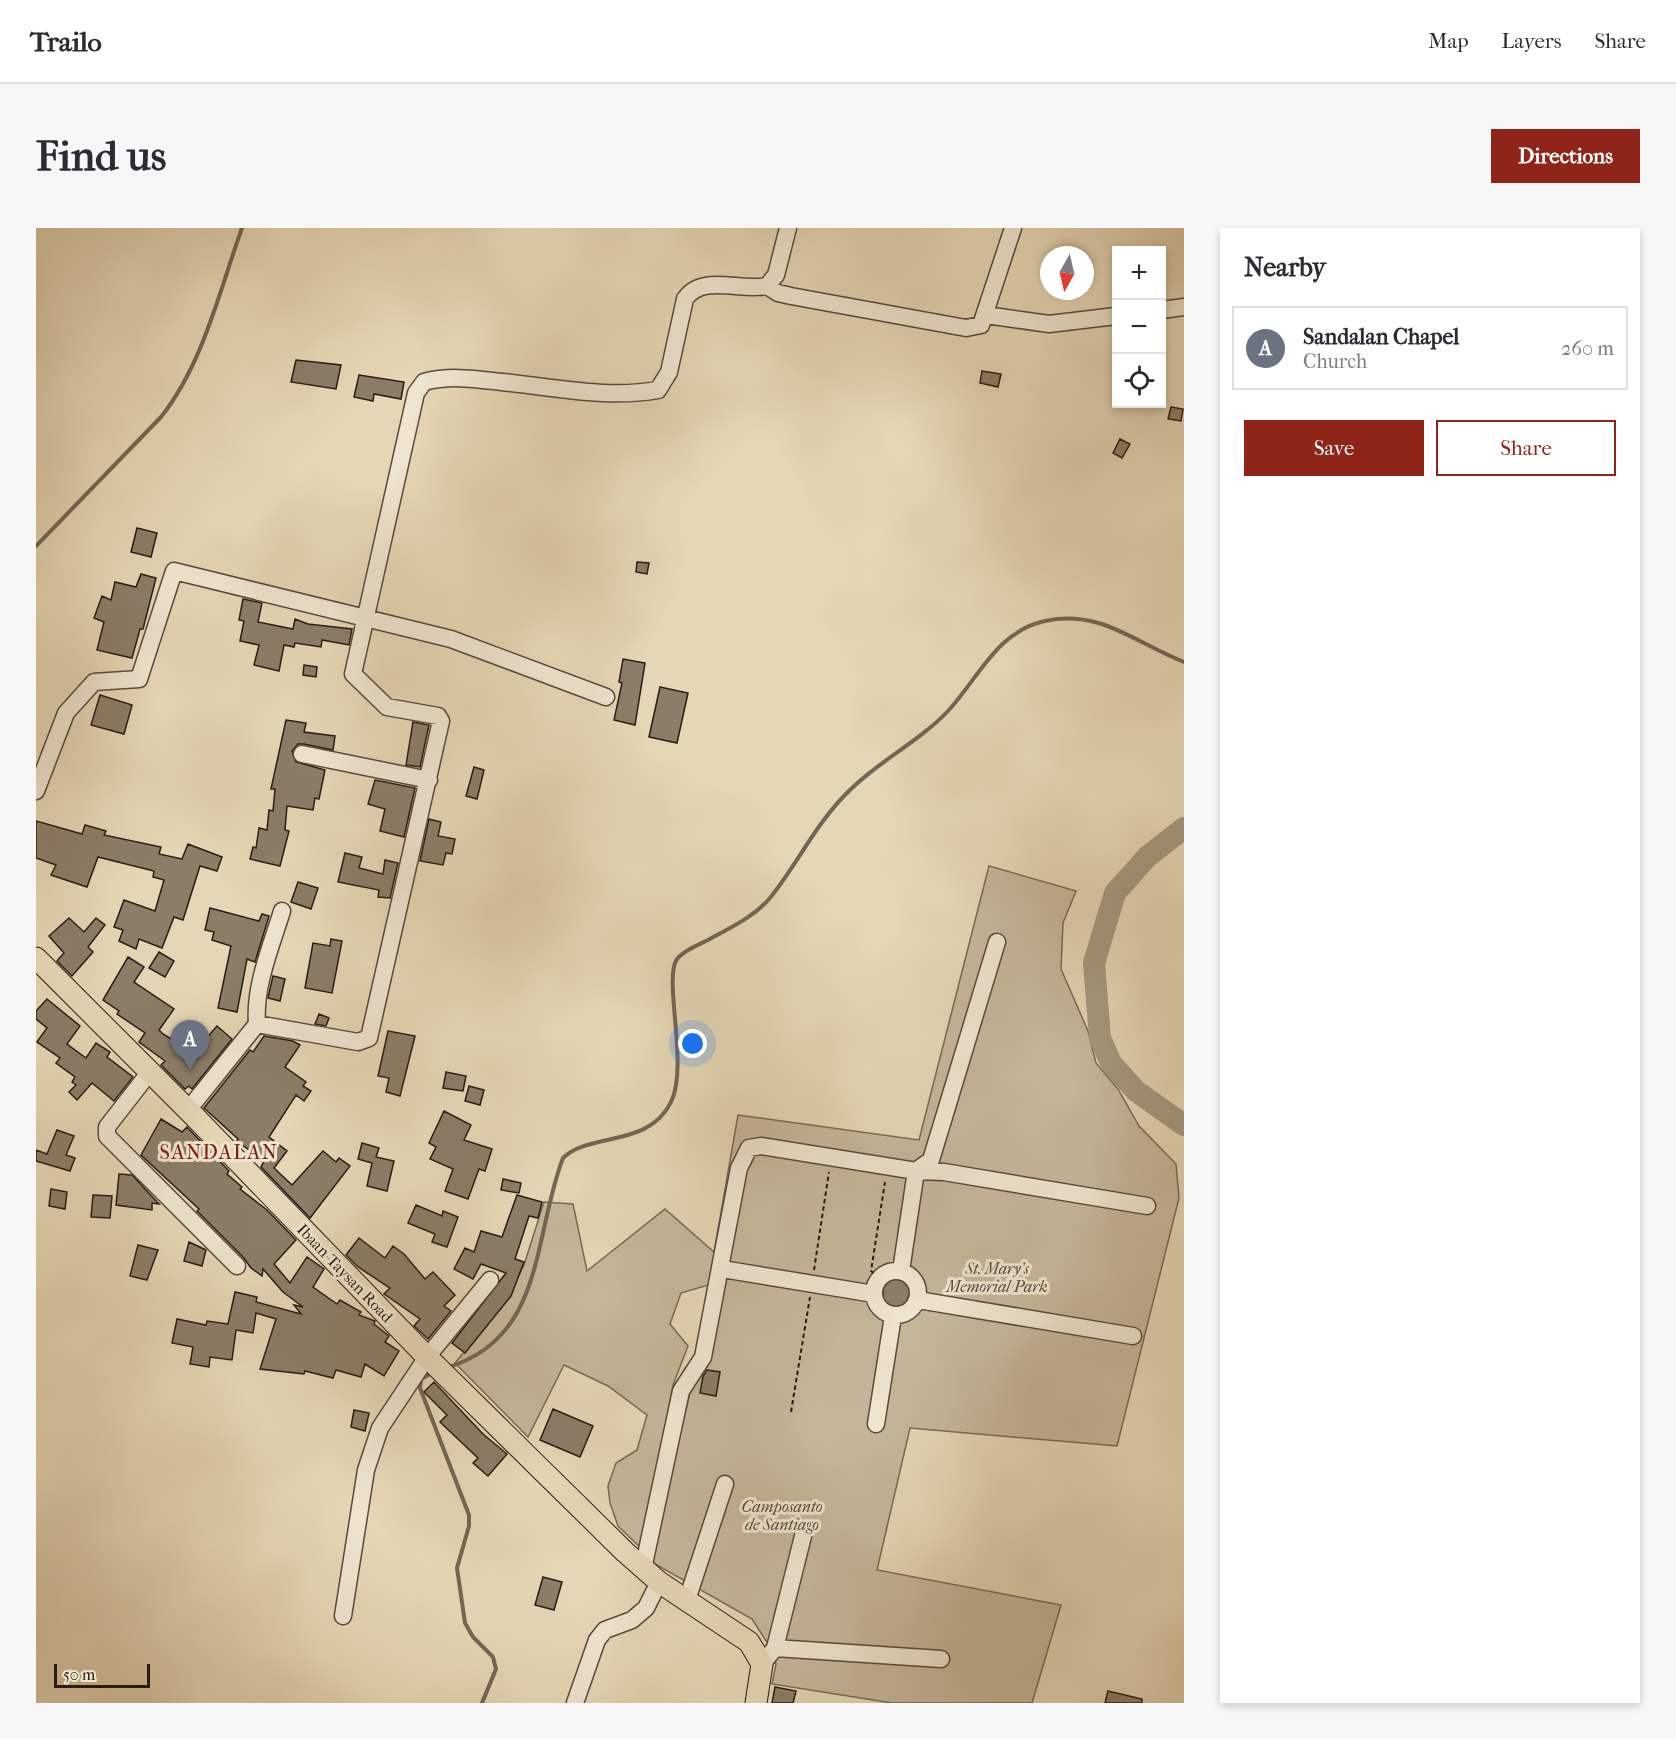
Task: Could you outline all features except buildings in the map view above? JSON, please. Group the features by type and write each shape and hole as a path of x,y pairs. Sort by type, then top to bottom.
{"main road":[{"name":"Ibaan-Taysan Road","path":"36,958 188,1110 427,1357 643,1569 768,1656"},
{"path":"756,1703 768,1656"}],"street":[{"path":"257,1024 358,1042 369,1038 429,780 440,717 387,707 353,674 416,393 424,382 465,378 630,395 658,390 669,372 685,299 692,289 701,284 756,289 767,286 776,275 788,228"},
{"path":"767,286 778,294 966,328 981,325 1013,228"},
{"path":"1166,309 1184,307"},
{"path":"986,315 1049,324 1112,316"},
{"path":"36,791 66,713 94,682 139,679 174,571 366,616 451,639 606,698"},
{"path":"302,754 429,780"},
{"path":"188,1110 257,1024 256,1012 263,975 282,911"},
{"path":"901,1271 916,1171 931,1160 997,942"},
{"path":"149,1073 107,1126 107,1136 237,1266"},
{"path":"643,1569 681,1391 703,1356 722,1269 740,1168 749,1148 761,1146 887,1167 944,1172 1147,1206"},
{"path":"722,1269 877,1286"},
{"path":"901,1271 912,1277 918,1287 918,1300 913,1309 904,1315 893,1316 884,1312 876,1304 877,1286 890,1272 901,1271"},
{"path":"343,1616 366,1470 380,1428 427,1357 490,1280"},
{"path":"918,1300 1133,1336"},
{"path":"876,1424 893,1316"},
{"path":"687,1600 725,1484"},
{"path":"804,1532 768,1656 941,1659"},
{"path":"575,1703 597,1640 605,1630 632,1620 646,1608 659,1582"}],"path":[{"path":"877,1286 871,1271 887,1167"}],"green space":[{"name":"St. Mary's Memorial Park","path":"989,866 1076,891 1063,923 1061,969 1088,1031 1096,1063 1118,1089 1139,1126 1176,1164 1179,1198 1117,1446 910,1428 877,1570 1061,1605 1032,1703 892,1703 772,1684 776,1664 770,1647 752,1619 648,1560 689,1397 708,1285 681,1293 670,1324 688,1346 673,1385 642,1549 618,1526 610,1503 608,1486 616,1463 637,1450 647,1415 608,1386 564,1365 528,1437 455,1363 505,1302 524,1265 544,1202 573,1204 587,1271 665,1209 714,1252 738,1115 919,1140"}],"waterway":[{"path":"36,546 161,417 176,396 209,327 242,228"},
{"path":"449,1367 480,1353 503,1333 519,1308 531,1280 553,1188 563,1158 574,1150 634,1133 648,1126 661,1117 671,1102 678,1067 673,985 673,969 677,959 687,950 741,922 764,905 823,821 856,784 924,733 948,711 1001,645 1028,626 1065,619 1101,624 1184,662"},
{"path":"1184,828 1147,857 1115,893 1094,963 1100,1038 1111,1063 1136,1091 1184,1125"},
{"path":"432,1373 421,1379 420,1388 469,1515 469,1526 457,1568 465,1623 473,1637 493,1657 496,1669 482,1703"}],"place":[{"name":"Sandalan Chapel","path":"190,1070"}],"district":[{"name":"SANDALAN","path":"219,1152"}],"park label":[{"name":"Camposanto de Santiago","path":"782,1515"}]}
